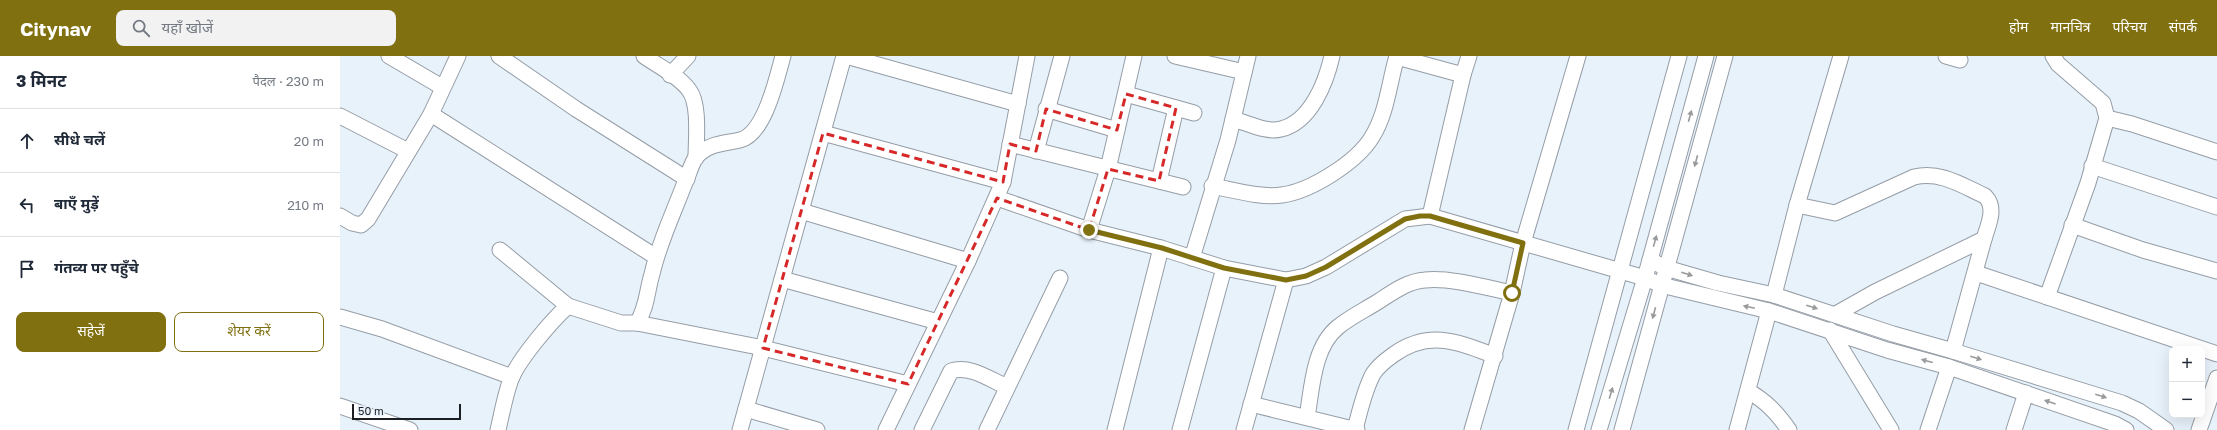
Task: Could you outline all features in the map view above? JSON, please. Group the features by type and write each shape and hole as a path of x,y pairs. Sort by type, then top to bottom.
{"street":[{"path":"389,56 442,87"},
{"path":"340,216 352,223 361,225 368,219 431,114 442,87 458,56"},
{"path":"499,56 576,109 687,179"},
{"path":"637,323 643,314 656,257 696,158 696,119 693,96 684,85 644,56"},
{"path":"670,75 688,56"},
{"path":"696,158 711,146 725,141 742,140 751,134 758,126 768,106 783,56"},
{"path":"740,430 845,56 1018,104"},
{"path":"886,430 968,261 1003,182 1027,56"},
{"path":"1036,151 1046,109 1062,56"},
{"path":"1089,230 1108,169 1134,56"},
{"path":"1192,258 1233,119 1248,56"},
{"path":"1233,119 1266,129 1282,129 1296,121 1314,103 1324,85 1332,56"},
{"path":"1212,186 1264,195 1282,195 1308,186 1346,166 1360,154 1372,136 1385,105 1397,56 1463,75"},
{"path":"1430,216 1463,75 1469,56"},
{"path":"1472,430 1512,293 1523,243 1578,56"},
{"path":"1576,430 1679,56"},
{"path":"1599,430 1645,278 1706,56"},
{"path":"1622,430 1725,56"},
{"path":"1774,295 1797,205 1841,56"},
{"path":"2047,297 2107,118 2103,103 2058,64 2053,56"},
{"path":"1185,57 1244,72"},
{"path":"1126,94 1194,113"},
{"path":"1159,181 1176,108"},
{"path":"1046,109 1117,130"},
{"path":"431,114 656,257"},
{"path":"340,116 408,151"},
{"path":"2107,118 2132,124 2217,152"},
{"path":"823,133 1003,182"},
{"path":"1010,144 1183,187"},
{"path":"2092,166 2217,207"},
{"path":"1797,205 1835,213 1914,177 1925,174 1938,175 1985,196 1990,201 1992,209 1976,273 1953,351"},
{"path":"996,198 1089,230 1162,248 1224,268 1286,280 1306,276 1326,267 1405,219 1430,216 1645,278 1661,285 1769,311 1887,350 1949,367 2026,393 2118,428 2122,403"},
{"path":"801,211 968,261"},
{"path":"2072,224 2143,250 2217,271"},
{"path":"1836,314 1875,292 1984,239"},
{"path":"1115,430 1162,248"},
{"path":"500,250 568,306 621,323 637,323 763,348 908,384"},
{"path":"1650,260 1666,268 1718,283 1774,295 1836,314 1893,334 2122,403 2139,411 2166,430"},
{"path":"1180,430 1224,268"},
{"path":"1976,273 2217,354"},
{"path":"987,430 1060,278"},
{"path":"782,279 938,322"},
{"path":"1244,430 1286,280"},
{"path":"1306,417 1317,363 1328,336 1338,327 1396,291 1410,283 1426,280 1441,280 1512,293"},
{"path":"498,430 512,377 522,360 558,315 568,306"},
{"path":"1737,430 1769,311"},
{"path":"340,317 382,329 512,377"},
{"path":"1830,330 1891,430"},
{"path":"1251,404 1356,430 1366,389 1374,373 1384,362 1398,352 1413,344 1430,339 1465,344 1494,356"},
{"path":"1928,430 1949,367"},
{"path":"922,430 951,372 960,368 969,370 1007,387"},
{"path":"2199,430 2217,378"},
{"path":"1748,391 1764,400 1775,410 1789,430"},
{"path":"2014,430 2026,393"},
{"path":"340,406 410,430"},
{"path":"746,409 817,430"}],"highlighted area":[{"path":"1126,94 1176,108 1159,181 1108,169 1089,230 997,198 908,384 763,348 823,133 1003,182 1010,144 1036,151 1046,109 1117,130"}],"route":[{"path":"1089,230 1162,248 1224,268 1286,280 1306,276 1326,267 1405,219 1430,216 1523,243 1512,293"}]}
